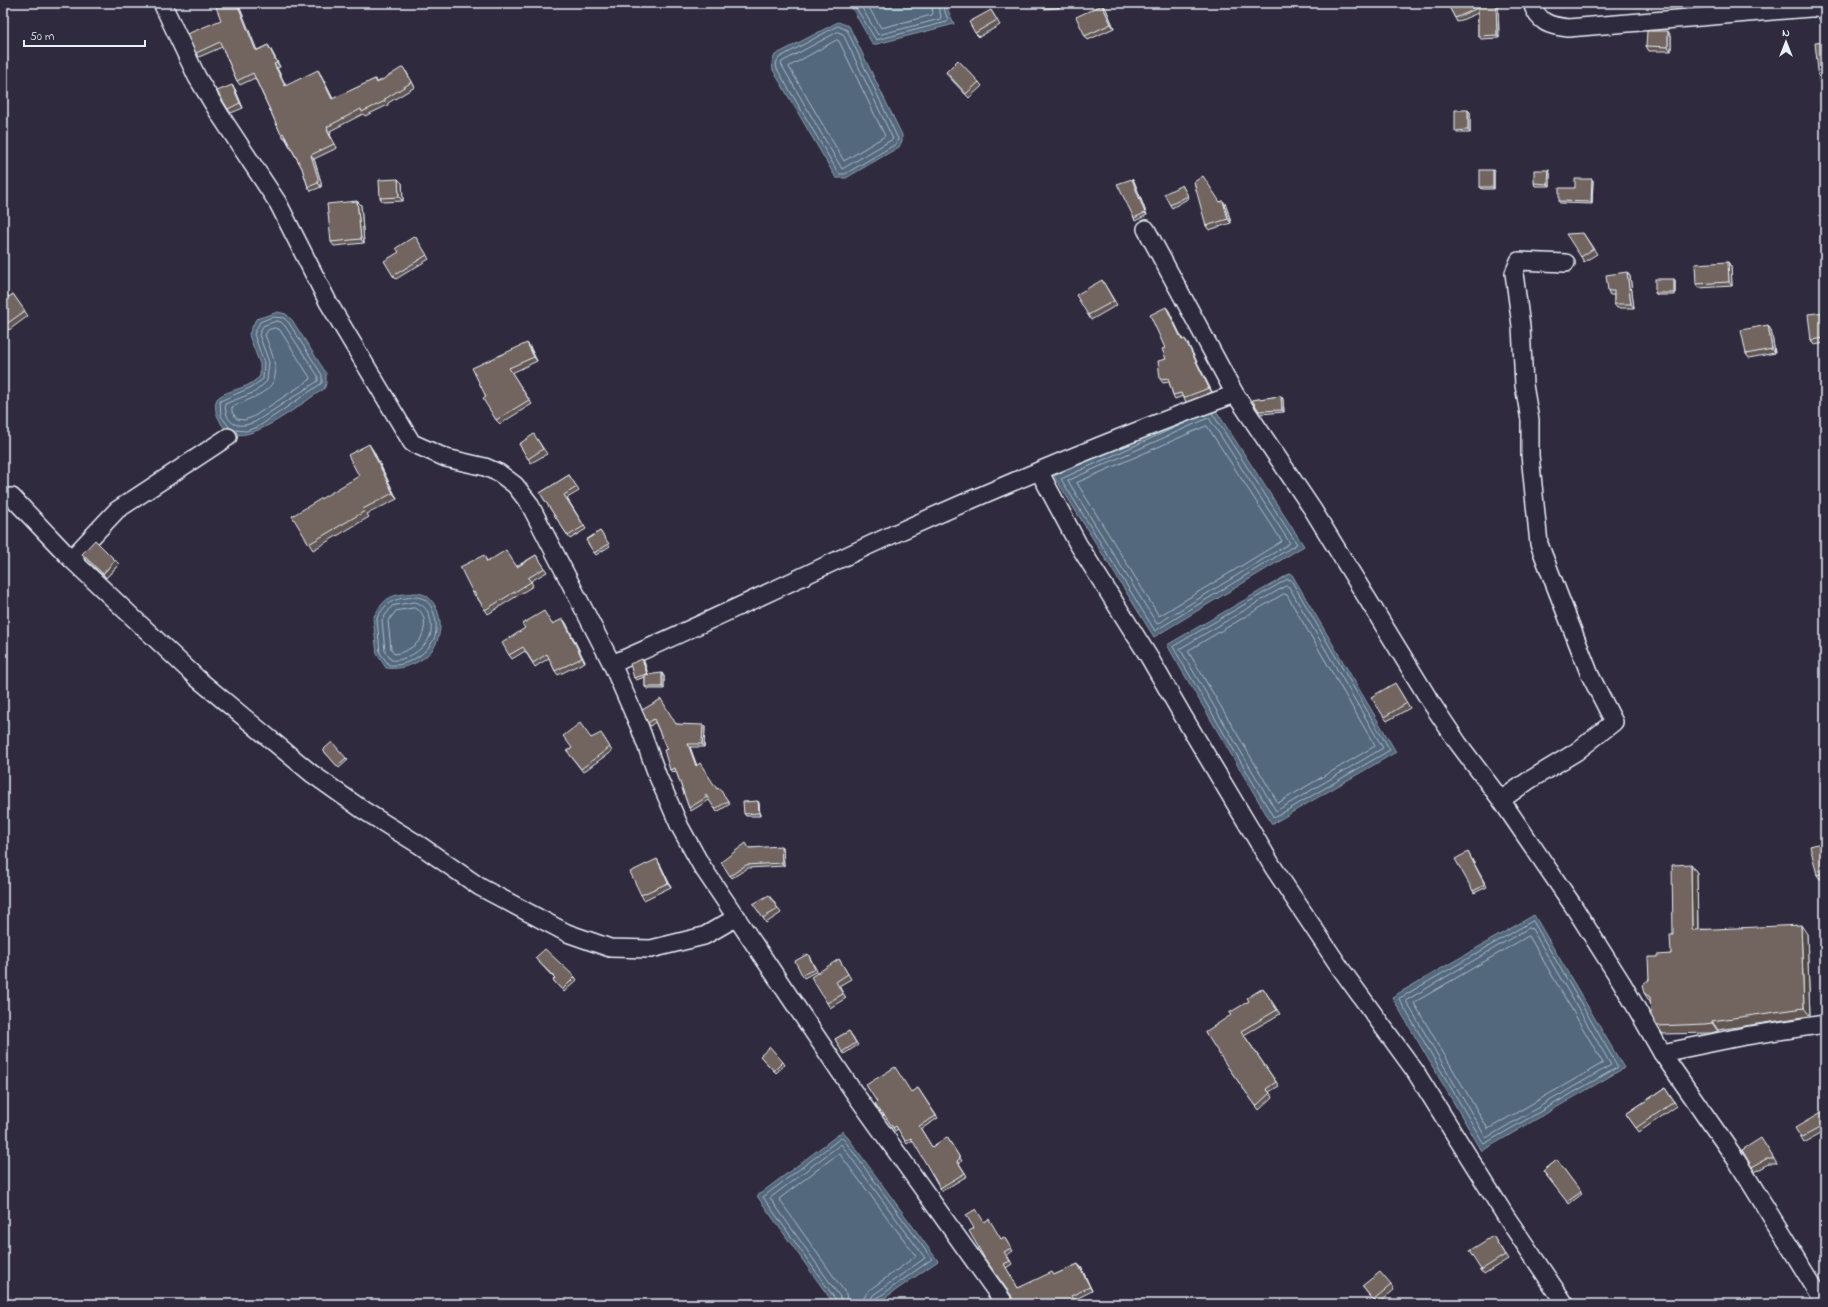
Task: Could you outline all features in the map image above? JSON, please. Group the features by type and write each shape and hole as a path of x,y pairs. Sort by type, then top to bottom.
{"street":[{"path":"162,3 197,77 220,115 278,203 328,302 412,443 446,458 485,467 499,473 515,485 529,503 612,664 640,728 658,777 680,827 701,865 853,1091 1005,1304"},
{"path":"1532,3 1540,19 1552,26 1568,28 1810,8 1818,8 1825,11"},
{"path":"1824,3 1825,11"},
{"path":"1146,229 1235,394 1313,510 1430,701 1458,743 1501,800 1572,904 1622,984 1662,1053 1737,1161 1825,1304"},
{"path":"1501,800 1528,781 1576,752 1614,722 1590,675 1539,544 1530,455 1530,420 1524,385 1521,326 1514,273 1519,261 1566,262"},
{"path":"612,664 892,535 1039,471 1235,394"},
{"path":"71,559 117,510 228,437"},
{"path":"1039,471 1078,544 1149,657 1182,716 1273,866 1341,969 1415,1072 1504,1215 1565,1304"},
{"path":"3,497 12,497 71,559 198,679 311,774 363,810 421,846 480,887 566,932 610,948 651,949 704,936 737,917"},
{"path":"1662,1053 1745,1036 1825,1024"}],"water":[{"path":"849,3 945,3 954,24 873,45"},
{"path":"838,22 849,26 902,135 902,141 899,147 846,178 836,178 773,70 772,62 775,55"},
{"path":"278,312 286,314 292,320 326,373 326,384 324,389 280,419 267,426 243,435 233,434 228,432 221,424 216,409 216,401 223,394 246,386 260,376 260,364 249,334 256,319"},
{"path":"1213,406 1304,546 1154,637 1054,476"},
{"path":"1291,573 1396,752 1272,824 1167,645"},
{"path":"415,593 427,596 437,610 440,621 438,638 435,645 424,658 401,668 386,668 377,654 373,618 382,605 390,598"},
{"path":"1534,915 1624,1068 1482,1151 1392,997"},
{"path":"843,1131 938,1261 876,1304 834,1304 757,1196"}],"building":[{"path":"216,3 237,3 256,51 268,45 277,63 274,64 285,86 318,70 332,99 375,79 377,83 403,67 412,82 385,99 385,101 362,112 361,109 327,127 334,144 311,155 318,178 318,183 308,187 302,168 283,133 281,134 253,73 237,81 220,42 196,53 187,34 221,20"},
{"path":"1042,3 1057,3 1057,6 1042,6"},
{"path":"1447,3 1496,3 1497,35 1478,36 1478,8 1455,18"},
{"path":"1102,5 1111,24 1085,36 1076,17"},
{"path":"991,10 997,20 975,33 969,22"},
{"path":"1647,31 1668,31 1668,47 1646,46"},
{"path":"1825,42 1825,88 1820,89 1815,43"},
{"path":"958,60 979,82 966,94 946,72"},
{"path":"232,85 240,103 228,109 217,91"},
{"path":"1455,110 1468,110 1468,130 1455,131"},
{"path":"1480,170 1493,170 1493,187 1480,187"},
{"path":"1534,170 1549,170 1548,184 1534,183"},
{"path":"1203,176 1220,202 1223,201 1228,219 1206,226 1194,182"},
{"path":"398,179 399,197 380,198 379,180"},
{"path":"1132,179 1145,213 1134,218 1117,184"},
{"path":"1575,179 1592,179 1591,202 1559,201 1559,188 1575,188"},
{"path":"1182,185 1188,196 1170,205 1164,194"},
{"path":"357,201 361,239 331,242 327,204"},
{"path":"1583,233 1593,249 1581,257 1566,234"},
{"path":"415,236 427,255 393,276 384,261 399,252 396,248"},
{"path":"1728,262 1729,282 1696,284 1695,264"},
{"path":"1627,272 1631,304 1614,304 1614,291 1608,291 1606,275"},
{"path":"1655,279 1674,279 1674,293 1655,293"},
{"path":"1102,280 1114,301 1088,315 1076,295"},
{"path":"3,289 9,297 13,294 25,311 5,325 3,322"},
{"path":"1166,307 1182,340 1185,339 1209,388 1183,398 1181,393 1173,395 1168,378 1160,379 1158,361 1166,359 1162,349 1165,348 1150,315"},
{"path":"1825,312 1825,338 1811,340 1808,314"},
{"path":"1768,325 1772,349 1746,354 1741,330"},
{"path":"527,343 534,357 509,368 529,400 496,420 483,399 486,397 472,368"},
{"path":"1281,396 1282,410 1259,411 1252,400 1273,397"},
{"path":"534,434 543,449 528,459 519,444"},
{"path":"369,444 393,493 363,509 365,511 309,544 292,516 359,476 348,455"},
{"path":"569,475 577,487 564,495 584,526 568,536 540,493"},
{"path":"600,531 609,544 594,553 586,540"},
{"path":"95,540 115,560 103,574 82,554"},
{"path":"506,550 517,567 536,555 545,568 528,578 531,582 485,610 474,592 473,593 460,567 484,555 487,562"},
{"path":"1825,560 1825,585 1821,561"},
{"path":"544,611 552,624 563,619 582,658 555,671 547,654 533,663 523,647 509,655 502,643 525,628 522,624"},
{"path":"642,659 647,674 634,678 630,664"},
{"path":"662,673 662,687 645,687 645,675"},
{"path":"1395,683 1407,703 1384,717 1371,697"},
{"path":"661,699 676,724 703,725 702,744 688,744 696,766 700,763 717,789 719,788 728,801 715,809 707,797 689,808 675,768 670,770 664,750 667,749 654,719 648,723 642,710"},
{"path":"580,723 591,738 601,733 610,747 581,769 567,751 572,748 563,736"},
{"path":"332,742 346,758 337,766 323,750"},
{"path":"758,801 759,813 744,814 743,802"},
{"path":"1825,842 1825,873 1817,875 1810,846"},
{"path":"746,843 749,848 781,846 782,863 746,865 730,876 721,862"},
{"path":"1468,852 1485,885 1473,891 1455,859"},
{"path":"657,859 668,883 641,895 630,872"},
{"path":"1691,864 1692,930 1801,925 1804,1008 1712,1021 1712,1023 1705,1024 1657,1026 1651,1015 1650,997 1644,993 1642,986 1649,980 1648,957 1671,954 1670,935 1673,935 1672,865"},
{"path":"769,895 778,909 763,918 753,904"},
{"path":"545,949 575,977 562,990 553,980 555,978 535,958"},
{"path":"808,954 815,969 802,975 795,961"},
{"path":"839,959 848,974 836,982 843,994 827,1003 811,977"},
{"path":"1263,988 1277,1010 1241,1031 1276,1082 1266,1089 1270,1093 1256,1106 1205,1032 1231,1015 1229,1013 1249,1001 1247,998"},
{"path":"849,1031 856,1043 842,1052 835,1039"},
{"path":"770,1047 783,1062 774,1071 760,1056"},
{"path":"895,1067 911,1092 918,1088 936,1116 919,1126 932,1147 947,1137 960,1158 957,1161 965,1173 940,1188 911,1138 905,1141 896,1126 893,1128 883,1113 881,1114 875,1104 877,1102 866,1085"},
{"path":"1665,1088 1674,1102 1636,1128 1626,1114"},
{"path":"1824,1111 1825,1125 1801,1138 1795,1128"},
{"path":"1761,1138 1774,1159 1766,1159 1752,1167 1742,1150"},
{"path":"1557,1160 1581,1192 1567,1202 1543,1171"},
{"path":"976,1209 984,1222 989,1219 1001,1239 1004,1237 1011,1248 1004,1252 1010,1261 1004,1264 1018,1288 1052,1272 1054,1275 1078,1264 1090,1287 1071,1296 1076,1304 1011,1304 1013,1300 1011,1295 985,1259 969,1231 974,1228 966,1215"},
{"path":"1493,1236 1505,1255 1481,1270 1469,1251"},
{"path":"1380,1272 1391,1285 1373,1300 1362,1286"}]}
